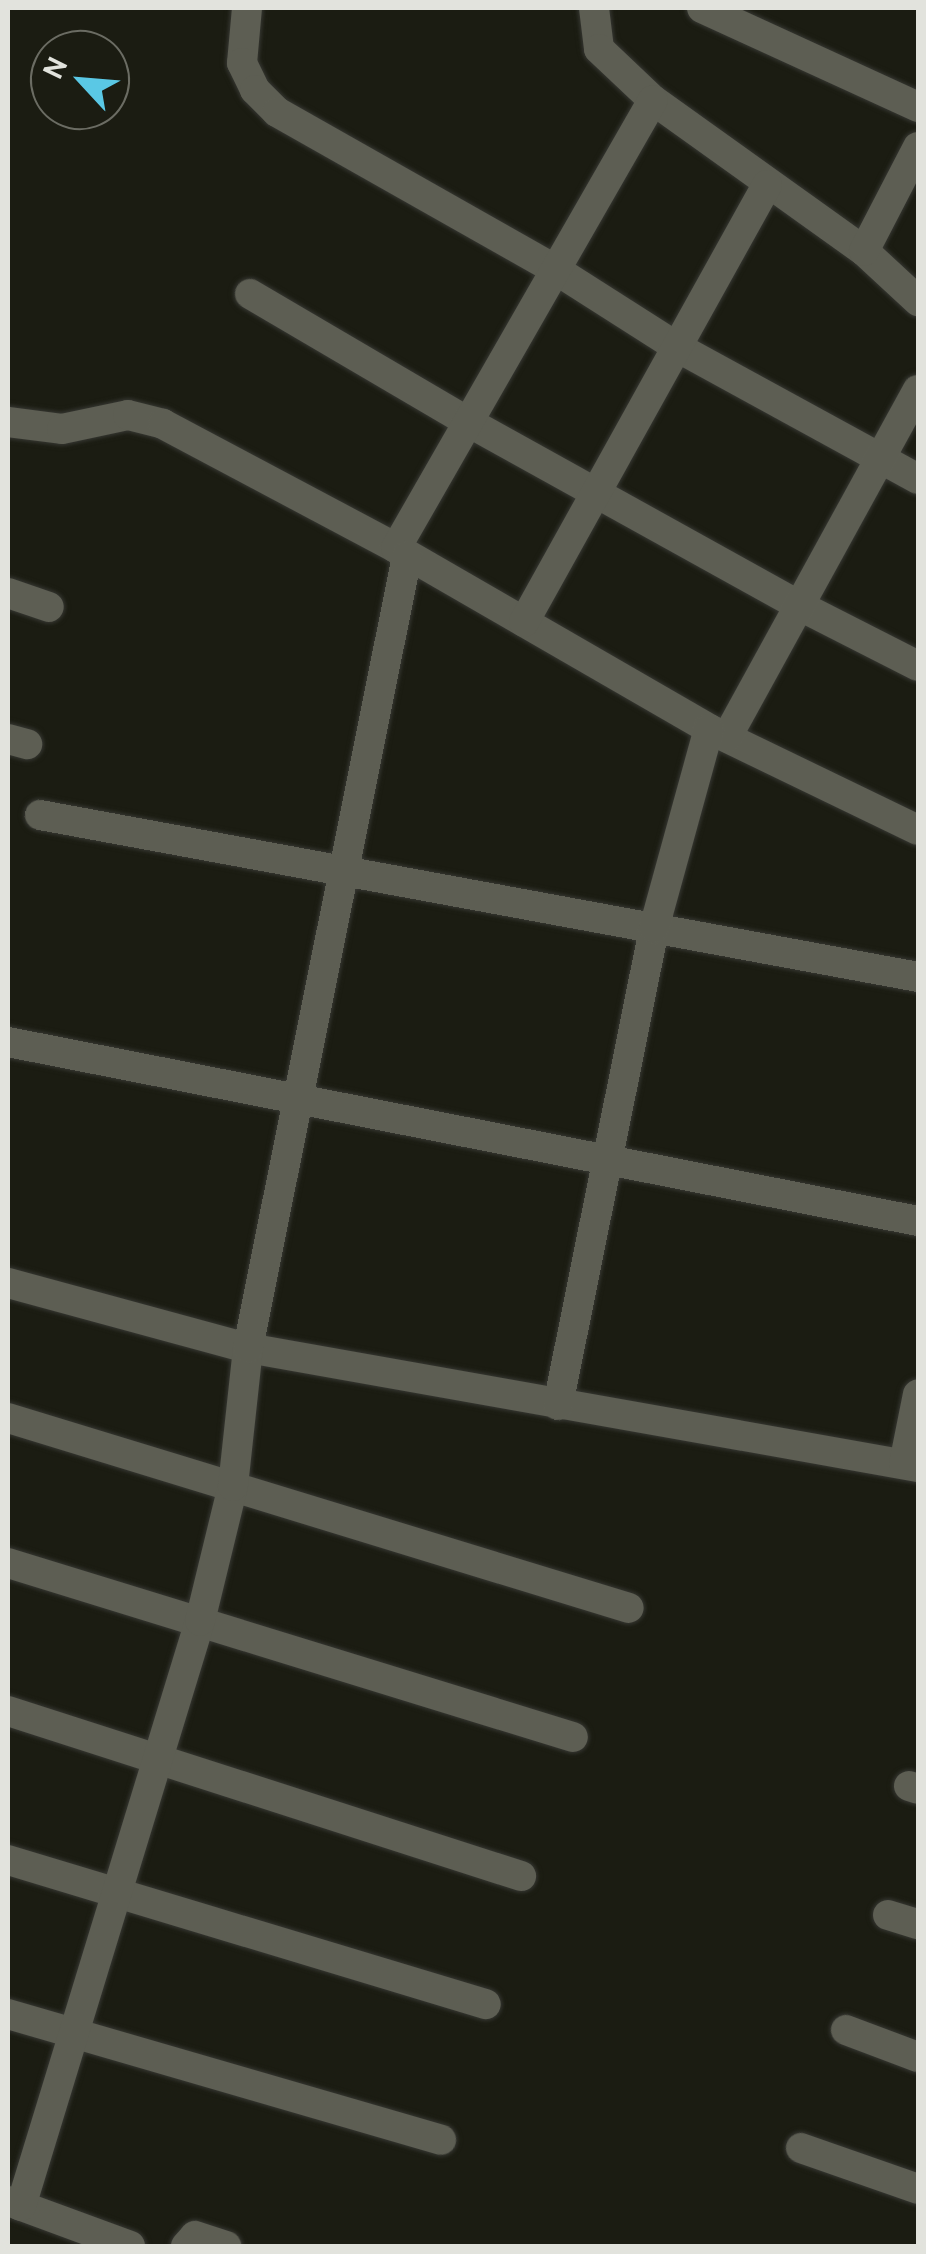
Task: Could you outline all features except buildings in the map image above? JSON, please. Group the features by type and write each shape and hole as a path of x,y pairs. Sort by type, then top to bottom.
{"street":[{"path":"247,8 242,63 255,90 277,112 556,270 677,347 918,479"},
{"path":"594,8 599,49 653,100 767,186 864,252 918,301"},
{"path":"702,8 918,107"},
{"path":"130,2246 14,2204 117,1893 200,1621 233,1486 248,1348 344,871 402,552 468,422 653,100"},
{"path":"864,252 918,147"},
{"path":"524,622 767,186"},
{"path":"250,294 468,422 800,606 918,666"},
{"path":"558,1405 654,928 718,733 800,606 918,390"},
{"path":"8,422 62,429 128,415 163,424 402,552 718,733 918,830"},
{"path":"8,593 49,607"},
{"path":"40,815 918,977"},
{"path":"8,1042 918,1221"},
{"path":"8,1283 248,1348 911,1466 918,1394"},
{"path":"8,1418 628,1608"},
{"path":"8,1562 573,1738"},
{"path":"8,1711 521,1876"},
{"path":"8,1860 486,2004"},
{"path":"888,1914 918,1924"},
{"path":"8,2014 441,2140"},
{"path":"846,2030 918,2057"},
{"path":"802,2148 918,2189"},
{"path":"186,2246 195,2236 226,2246"}]}
